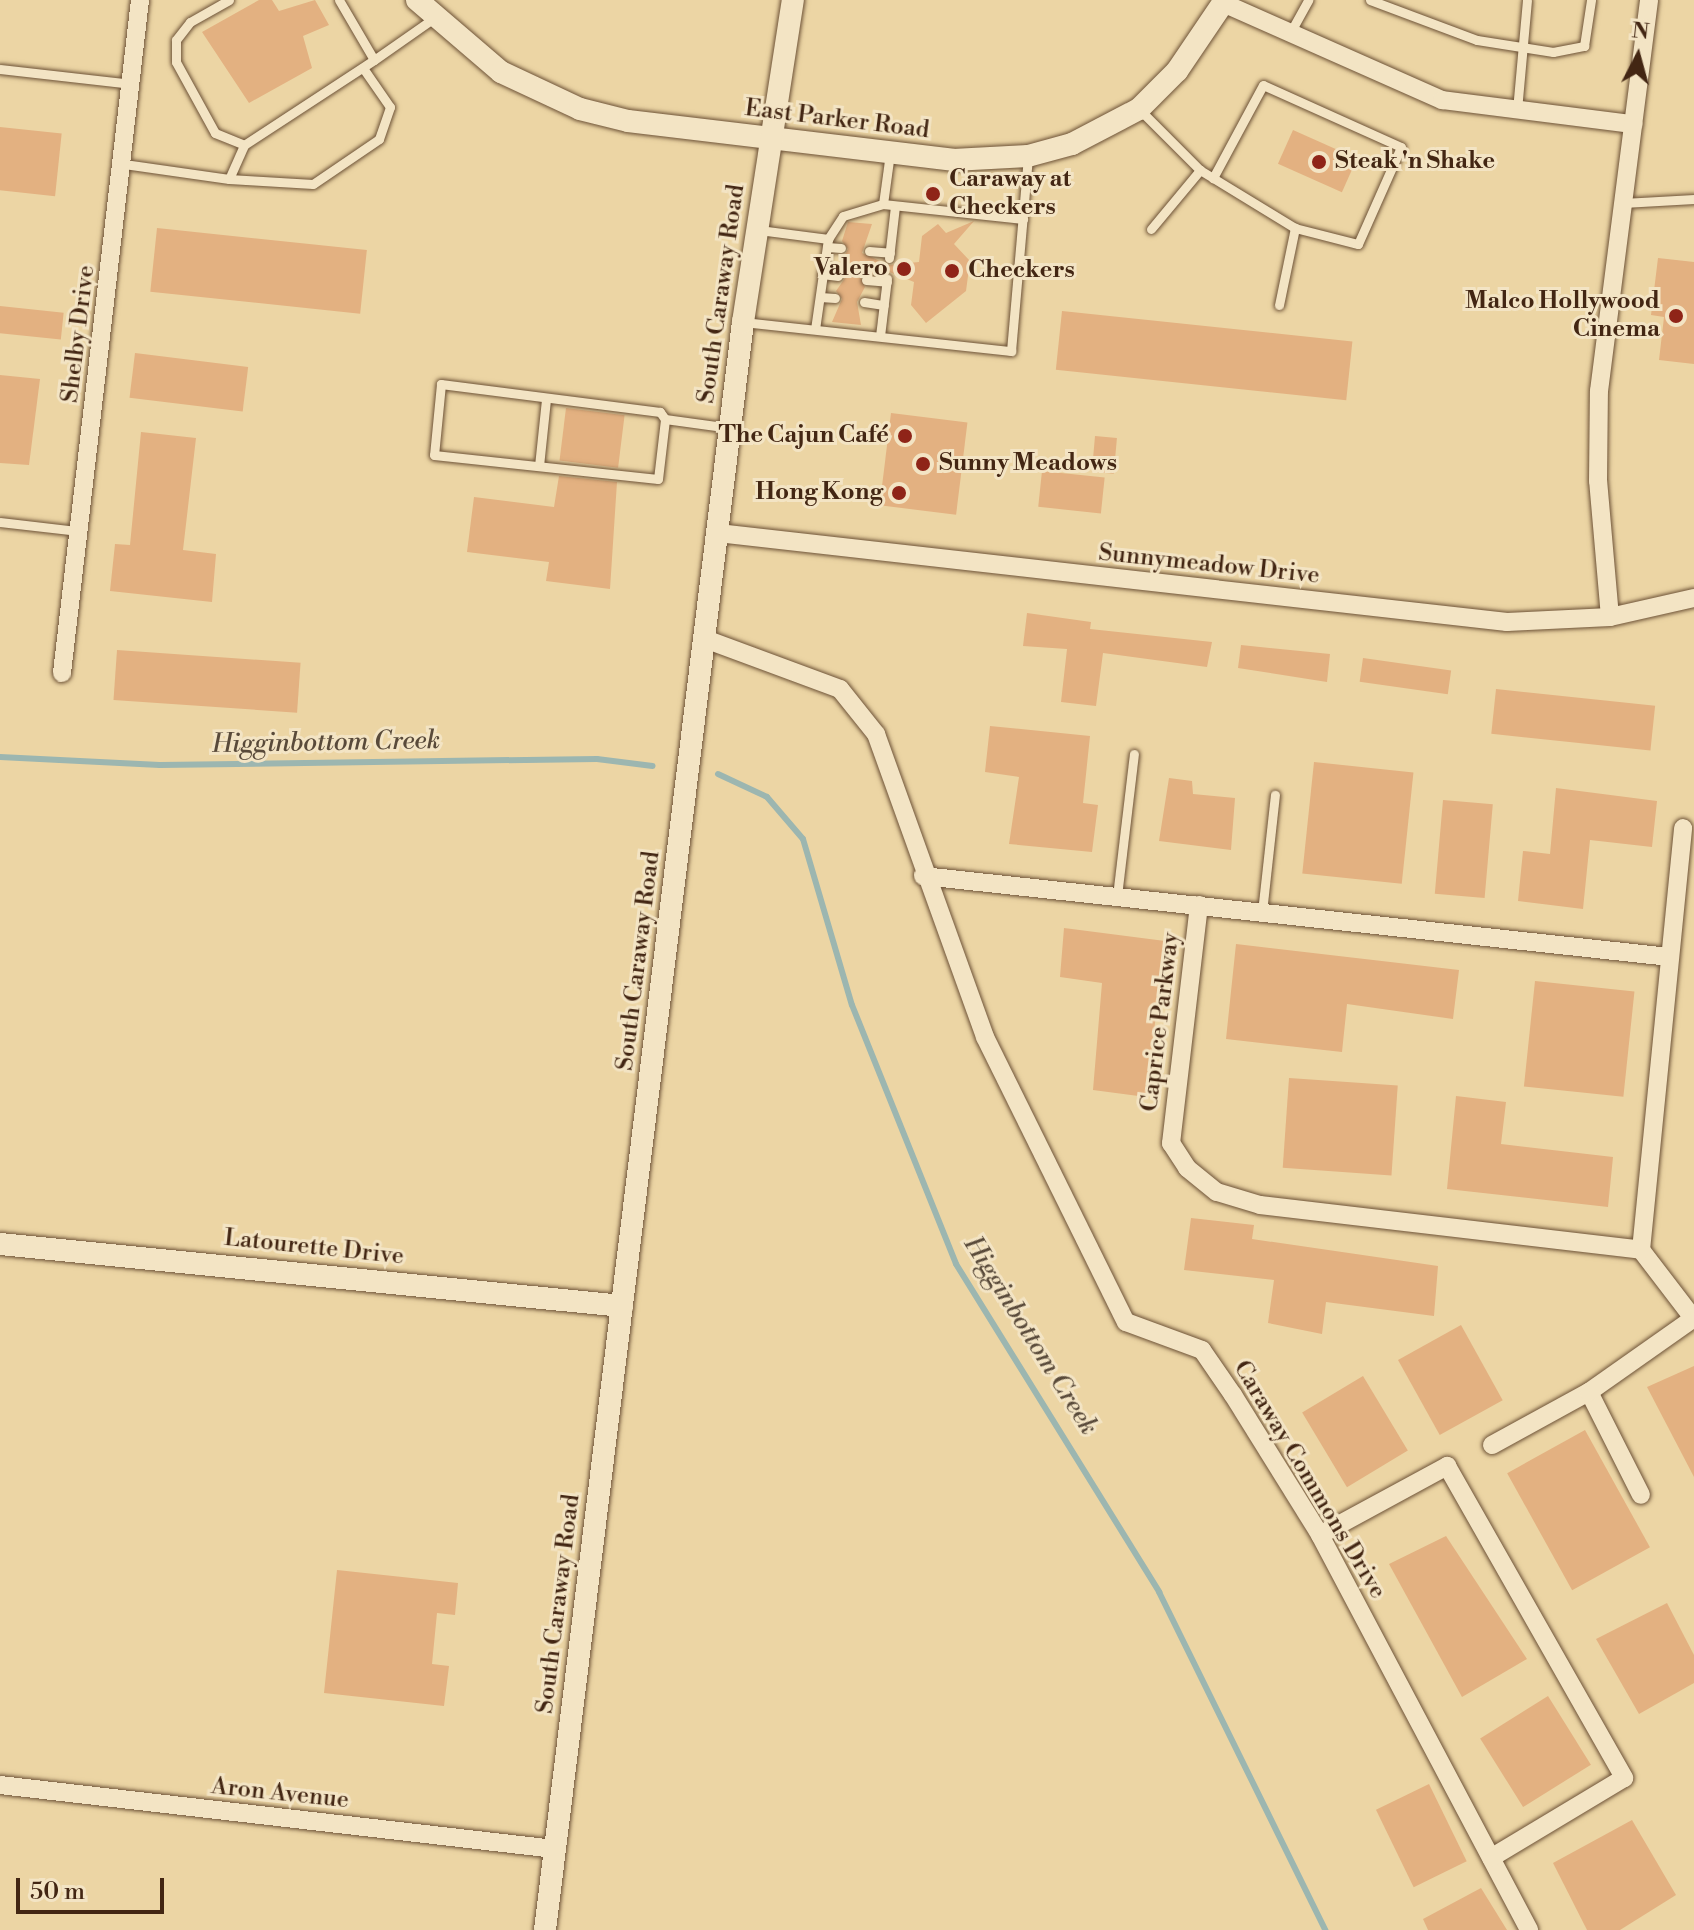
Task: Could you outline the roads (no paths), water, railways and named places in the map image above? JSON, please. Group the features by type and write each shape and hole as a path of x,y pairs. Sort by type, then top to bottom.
{"street":[{"name":"Shelby Drive","path":"62,673 124,164 140,0"},
{"name":"East Parker Road","path":"417,0 434,18 501,72 580,109 770,139 953,160 1028,156 1072,144 1139,109 1177,71 1224,1"},
{"name":"South Caraway Road","path":"545,1930 743,322 793,0"},
{"path":"1610,617 1596,442 1649,0"},
{"path":"1224,1 1442,100 1633,124"},
{"name":"Sunnymeadow Drive","path":"718,533 1507,622 1610,617 1694,598"},
{"path":"705,639 813,674 851,699 890,763 923,876"},
{"path":"1492,1445 1589,1392 1694,1318 1641,1250 1683,828"},
{"name":"Caprice Parkway","path":"923,876 1199,905 1171,1143 1217,1192 1260,1205 1641,1250"},
{"name":"Caraway Commons Drive","path":"923,876 985,1037 1126,1322 1202,1350 1320,1535 1529,1930"},
{"path":"1199,905 1670,957"},
{"name":"Latourette Drive","path":"0,1244 622,1306"},
{"path":"1589,1392 1641,1495"},
{"path":"1320,1535 1447,1466 1624,1778 1491,1858"},
{"name":"Aron Avenue","path":"0,1785 555,1849"}],"lane":[{"path":"229,0 190,22 176,40 176,62 215,133 244,145"},
{"path":"339,0 374,60"},
{"path":"1290,33 1308,0"},
{"path":"1370,0 1424,24 1523,46 1584,46 1591,0"},
{"path":"1517,110 1527,0"},
{"path":"229,179 244,145 434,18"},
{"path":"124,164 229,179 313,184 379,139 390,107 363,68"},
{"path":"0,69 132,84"},
{"path":"1139,109 1200,170 1213,178 1295,228 1358,244 1401,147 1263,85 1213,178"},
{"path":"883,204 890,153"},
{"path":"743,322 1011,351 1028,156"},
{"path":"1151,229 1200,170"},
{"path":"1623,203 1694,199"},
{"path":"815,329 827,243 843,216 883,204 1023,219"},
{"path":"869,251 890,256 895,206"},
{"path":"1279,305 1295,228"},
{"path":"756,230 841,248"},
{"path":"822,274 838,276"},
{"path":"866,280 887,280 880,336"},
{"path":"820,297 835,298"},
{"path":"864,302 884,305"},
{"path":"441,384 660,412 665,419 658,479 434,455 441,384"},
{"path":"539,466 546,399"},
{"path":"665,419 730,428"},
{"path":"0,522 78,531"},
{"path":"1117,896 1134,754"},
{"path":"1262,912 1275,795"}],"waterway":[{"name":"Higginbottom Creek","path":"0,757 160,765 597,759 653,766"},
{"name":"Higginbottom Creek","path":"718,774 767,797 803,839 852,1005 956,1264 1159,1592 1325,1930"}],"place":[{"name":"Steak 'n Shake","path":"1319,162"},
{"name":"Caraway at Checkers","path":"933,194"},
{"name":"Valero","path":"904,269"},
{"name":"Checkers","path":"952,271"},
{"name":"Malco Hollywood Cinema","path":"1676,316"},
{"name":"The Cajun Café","path":"905,436"},
{"name":"Sunny Meadows","path":"923,464"},
{"name":"Hong Kong","path":"899,493"}]}
